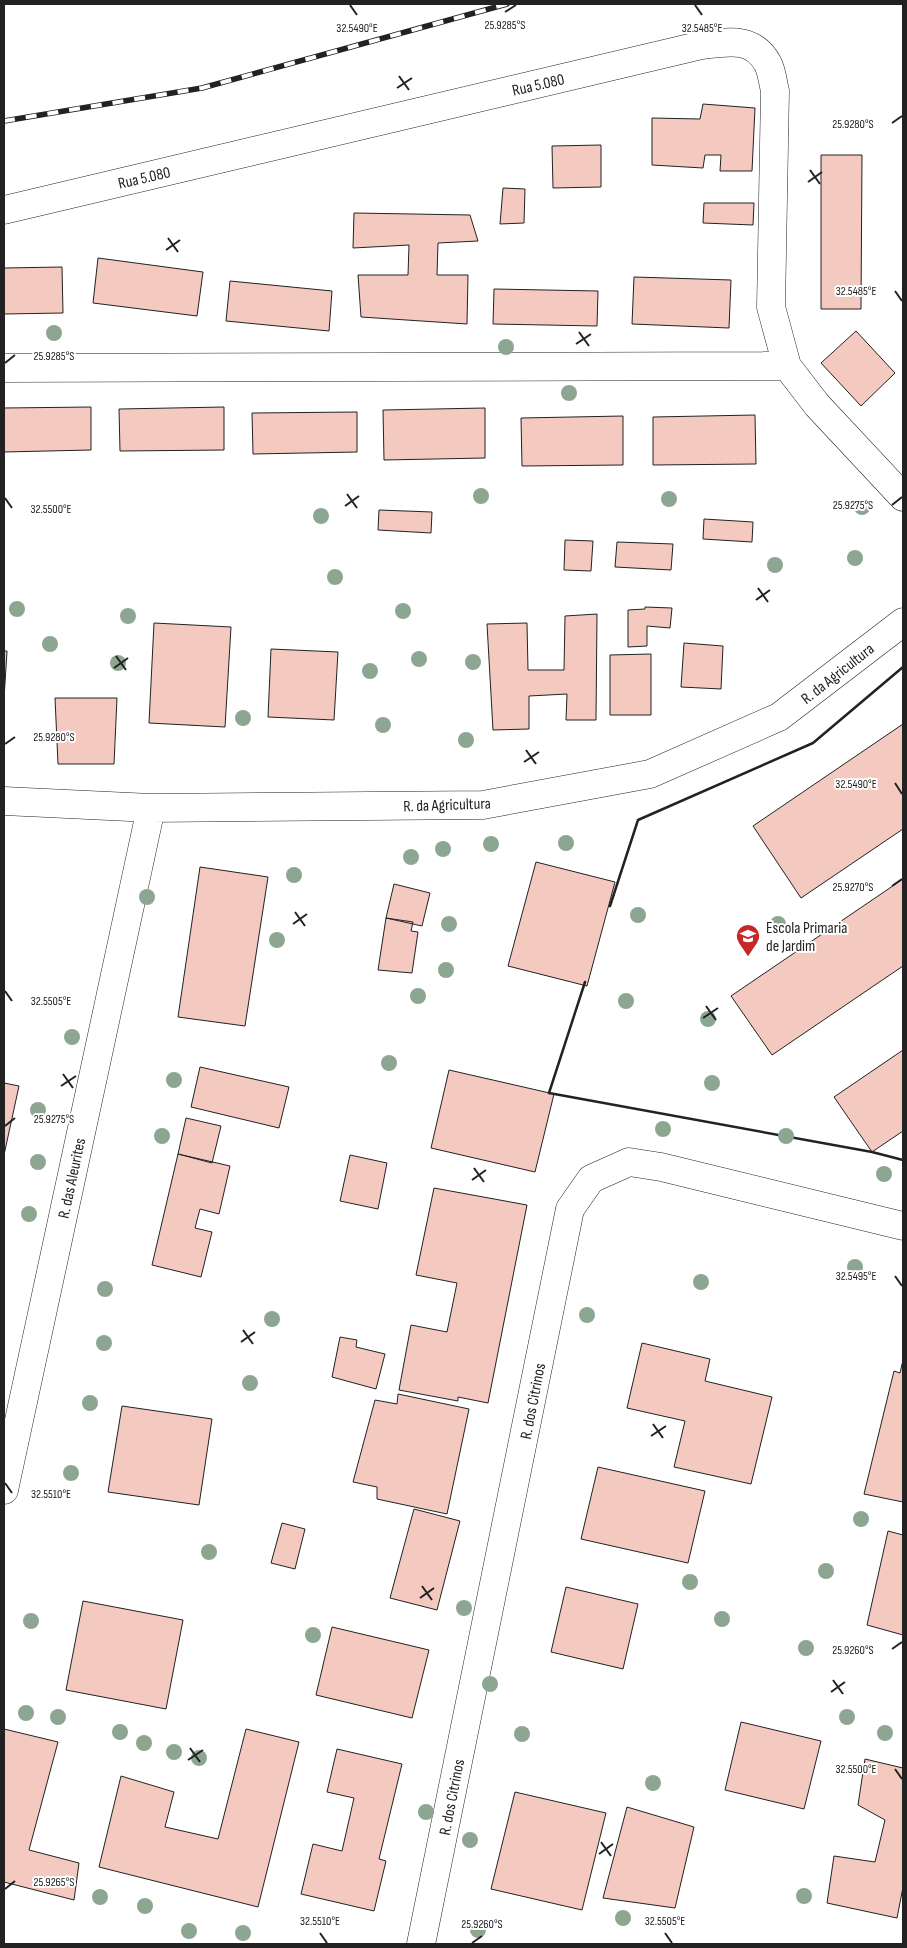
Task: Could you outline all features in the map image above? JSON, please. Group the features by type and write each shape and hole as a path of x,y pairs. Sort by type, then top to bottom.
{"street":[{"name":"Rua 5.080","path":"4,210 702,45 735,41 756,49 768,65 775,91 771,308 787,366"},
{"path":"4,368 787,366 816,406 903,497"},
{"name":"R. da Agricultura","path":"4,801 151,808 483,805 650,774 779,717 903,622"},
{"name":"R. das Aleurites","path":"4,1490 151,808"},
{"name":"R. dos Citrinos","path":"422,1944 570,1209 591,1179 630,1162 661,1167 903,1226"}],"building":[{"path":"703,104 755,108 752,171 720,171 721,155 705,155 703,168 652,165 652,118 700,119"},
{"path":"601,145 601,187 553,188 552,146"},
{"path":"821,155 862,155 861,309 821,309"},
{"path":"503,188 525,189 524,223 500,224"},
{"path":"704,203 754,203 753,225 703,223"},
{"path":"354,213 470,215 478,241 438,243 437,275 468,275 467,324 361,317 358,275 408,275 409,245 353,248"},
{"path":"98,258 203,272 197,316 93,303"},
{"path":"62,267 63,313 4,314 4,268"},
{"path":"634,277 731,280 729,328 632,324"},
{"path":"230,281 332,291 329,331 226,321"},
{"path":"494,289 598,291 597,326 493,324"},
{"path":"856,331 895,373 861,406 821,363"},
{"path":"91,407 91,450 4,452 4,408"},
{"path":"224,407 224,450 120,451 119,409"},
{"path":"485,408 485,458 384,460 383,410"},
{"path":"357,412 357,452 253,454 252,413"},
{"path":"755,415 756,464 653,465 653,417"},
{"path":"623,416 623,465 522,466 521,418"},
{"path":"379,510 432,512 431,533 378,530"},
{"path":"704,519 753,522 752,542 703,539"},
{"path":"565,540 593,541 591,571 564,570"},
{"path":"617,542 673,544 671,570 615,567"},
{"path":"645,607 672,608 670,628 647,626 647,646 628,647 628,610 645,609"},
{"path":"597,614 596,720 566,720 567,694 529,696 529,729 493,730 487,624 527,623 528,670 564,670 565,616"},
{"path":"154,623 231,627 225,727 149,723"},
{"path":"684,643 723,646 721,689 681,687"},
{"path":"271,649 338,652 334,720 268,717"},
{"path":"4,651 7,651 4,699"},
{"path":"651,654 651,715 610,715 610,655"},
{"path":"55,698 117,698 114,764 58,764"},
{"path":"903,724 903,829 801,898 753,826"},
{"path":"536,862 615,882 587,986 508,966"},
{"path":"200,867 268,877 245,1026 178,1017"},
{"path":"903,879 903,966 772,1055 731,996"},
{"path":"394,884 430,893 422,926 386,918"},
{"path":"386,918 413,922 411,931 418,932 412,973 378,970"},
{"path":"903,1050 903,1131 872,1152 834,1097"},
{"path":"200,1067 289,1087 279,1128 191,1107"},
{"path":"449,1070 554,1094 535,1172 431,1148"},
{"path":"4,1083 19,1086 4,1155"},
{"path":"186,1118 221,1126 212,1163 178,1154"},
{"path":"178,1154 230,1166 219,1214 200,1209 195,1228 212,1232 201,1277 152,1265"},
{"path":"350,1155 387,1163 378,1209 340,1201"},
{"path":"434,1188 527,1205 488,1403 458,1397 458,1401 399,1390 411,1325 447,1332 457,1283 416,1275"},
{"path":"340,1337 357,1340 356,1347 385,1354 376,1389 332,1377"},
{"path":"642,1343 710,1359 705,1381 772,1397 751,1484 674,1467 685,1421 627,1408"},
{"path":"903,1360 903,1502 864,1494 894,1371 900,1373"},
{"path":"398,1394 469,1409 447,1514 377,1499 377,1487 353,1482 375,1400 397,1404"},
{"path":"122,1406 212,1419 199,1505 108,1492"},
{"path":"598,1467 705,1491 688,1563 581,1539"},
{"path":"414,1509 460,1521 437,1610 390,1598"},
{"path":"282,1523 305,1529 295,1569 271,1563"},
{"path":"888,1531 903,1535 903,1635 867,1625"},
{"path":"566,1587 638,1604 623,1669 551,1652"},
{"path":"83,1601 183,1620 166,1709 66,1690"},
{"path":"332,1627 429,1650 412,1718 316,1695"},
{"path":"741,1722 821,1741 804,1809 725,1790"},
{"path":"4,1729 58,1742 29,1850 79,1863 74,1900 4,1882"},
{"path":"246,1729 299,1742 258,1907 99,1867 121,1776 174,1792 165,1827 218,1839"},
{"path":"337,1749 402,1764 379,1859 386,1861 374,1911 301,1894 313,1844 342,1851 354,1798 327,1792"},
{"path":"865,1759 903,1768 903,1887 897,1918 827,1903 834,1856 875,1862 885,1820 858,1805"},
{"path":"515,1792 606,1813 582,1910 491,1889"},
{"path":"627,1807 694,1827 675,1908 603,1898"}],"railway":[{"path":"4,121 202,88 507,4"}],"wall":[{"path":"610,906 638,820 813,743 903,667"},
{"path":"585,982 549,1093 872,1152 903,1160"}],"place":[{"name":"Escola Primaria de Jardim","path":"748,957"}]}
